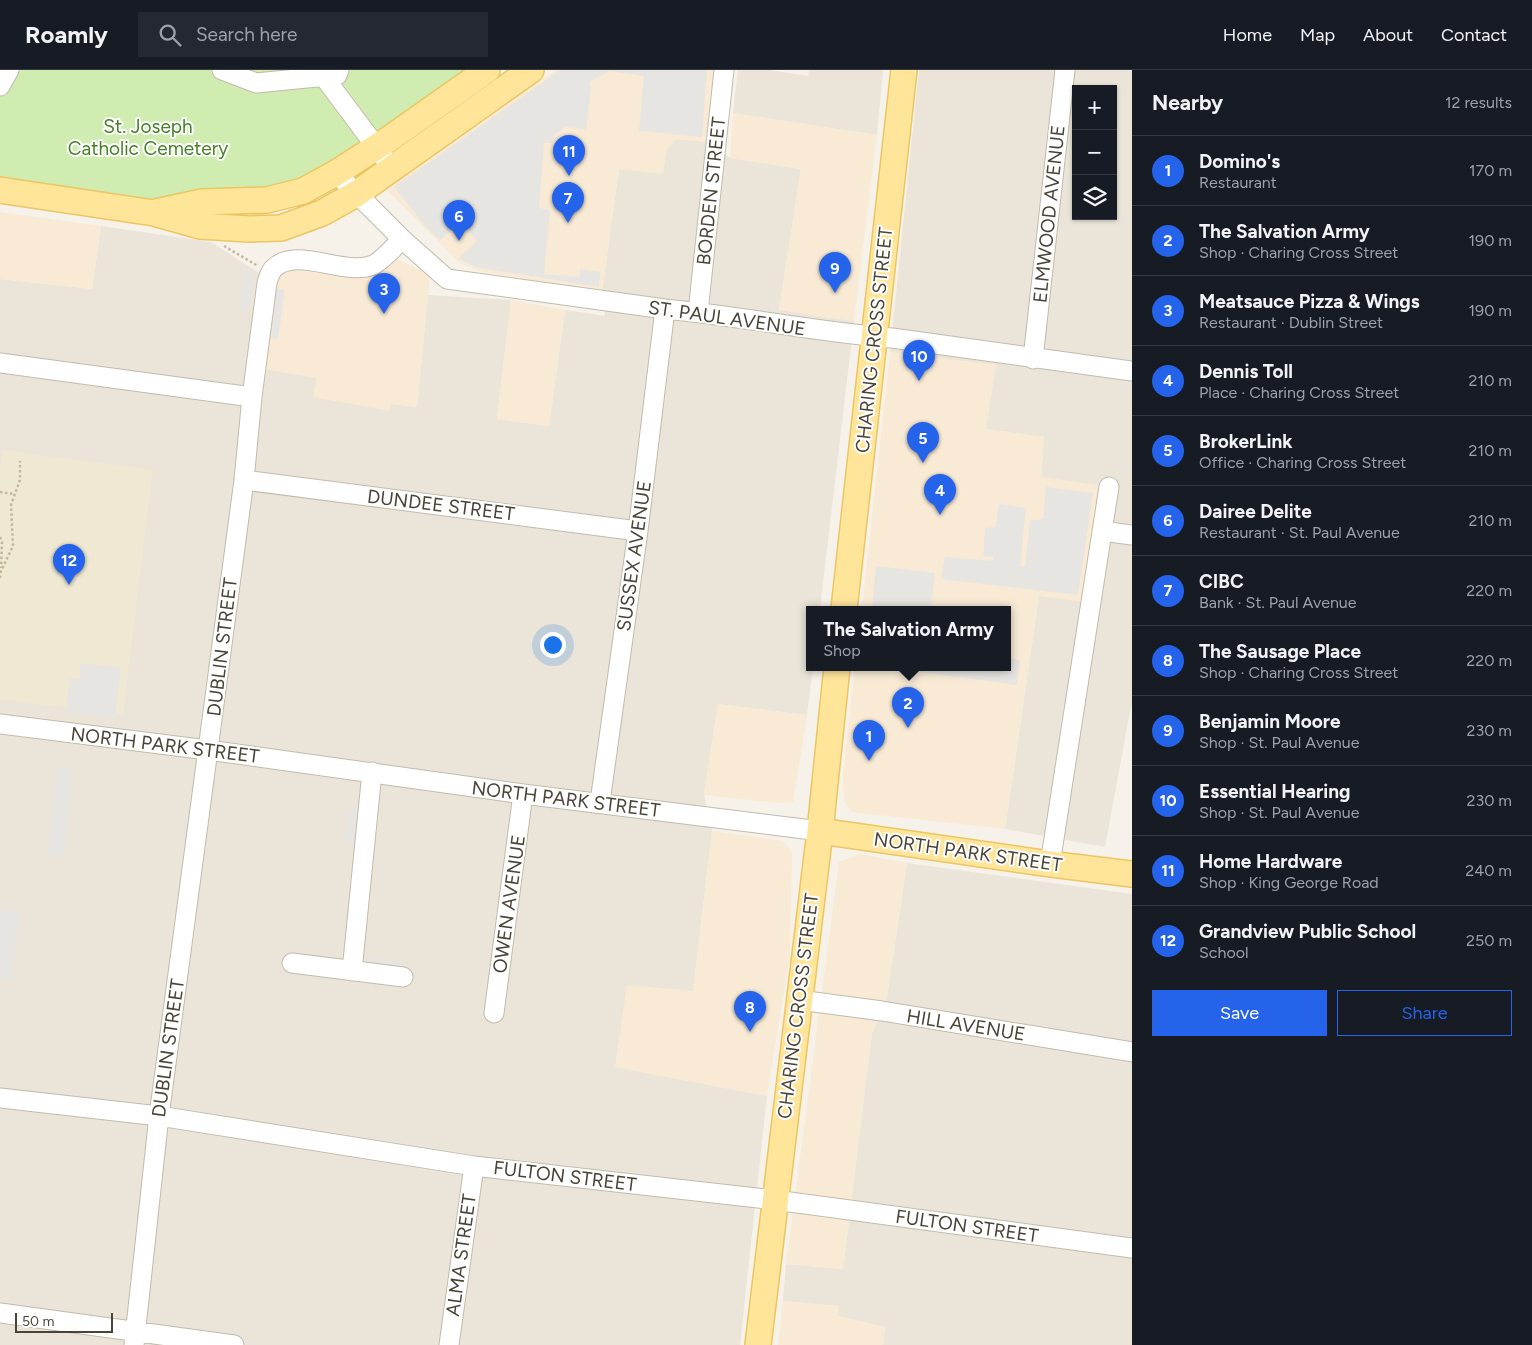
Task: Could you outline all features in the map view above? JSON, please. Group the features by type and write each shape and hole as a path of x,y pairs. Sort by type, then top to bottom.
{"main road":[{"path":"154,213 202,202 267,200 303,191 376,148 487,70"},
{"path":"0,190 154,213 200,226 249,229 282,228 322,213 356,194 531,70"},
{"name":"CHARING CROSS STREET","path":"844,606 904,70"},
{"name":"CHARING CROSS STREET","path":"758,1345 820,830 837,671"},
{"name":"NORTH PARK STREET","path":"820,830 1050,864 1132,874"}],"street":[{"path":"0,86 9,70"},
{"path":"222,70 256,84 331,73 376,148 392,168"},
{"name":"BORDEN STREET","path":"698,312 724,70"},
{"name":"ELMWOOD AVENUE","path":"1033,358 1064,70"},
{"name":"ST. PAUL AVENUE","path":"336,173 402,240 447,279 698,312 854,336 874,337 1132,371"},
{"name":"DUBLIN STREET","path":"135,1338 158,1116 244,480 266,283 271,271 286,262 298,260 356,269 375,265 402,240"},
{"name":"SUSSEX AVENUE","path":"600,802 638,531 665,309"},
{"path":"0,363 252,397"},
{"name":"DUNDEE STREET","path":"244,480 638,531"},
{"path":"1050,864 1109,487"},
{"path":"1102,531 1132,535"},
{"name":"NORTH PARK STREET","path":"0,724 208,750 523,794 820,830"},
{"path":"352,971 372,772"},
{"name":"OWEN AVENUE","path":"494,1013 523,794"},
{"path":"292,963 403,977"},
{"name":"HILL AVENUE","path":"799,1000 882,1011 1132,1052"},
{"name":"FULTON STREET","path":"0,1098 158,1116 474,1166 775,1200 1132,1248"},
{"name":"ALMA STREET","path":"449,1345 474,1166"},
{"path":"0,1313 135,1338 234,1345"}],"path":[{"path":"1,571 13,546 11,505 20,480 20,461"},
{"path":"0,492 15,494"},
{"path":"0,537 2,542 0,578"}],"shaded area":[{"path":"556,70 717,70 708,142 676,139 667,149 663,174 619,169 602,292 478,271 460,263 386,189"},
{"path":"560,70 707,70 702,137 639,131 644,76 609,71 590,82 586,129 565,127 554,135 553,143 544,143 539,208 550,210 544,274 579,277 580,269 600,272 599,287 475,267 459,258 477,241 461,222 440,240 426,227 394,187"},
{"path":"738,70 769,70 808,76 809,70 883,70 877,135 733,113"},
{"path":"919,70 1132,70 1132,701 1105,847 1005,829 1039,596 1041,477 1044,437 986,429 995,365 890,352"},
{"path":"733,113 877,135 854,321 779,310 801,169 730,158"},
{"path":"676,139 708,142 730,158 801,169 779,310 854,321 820,606 806,606 806,671 812,671 807,715 718,704 704,795 712,831 693,991 616,1067 767,1096 740,1345 0,1345 0,279 92,289 101,226 211,242 273,282 318,378 313,397 390,410 390,403 417,407 428,295 511,300 497,419 549,426 565,310 605,316 602,292 619,169 667,149"},
{"path":"0,212 101,226 92,289 0,279"},
{"path":"394,258 430,274 417,407 390,404 390,411 313,397 317,378 262,369 273,282 290,270 369,278"},
{"path":"244,270 254,271 250,308 239,307"},
{"path":"274,288 285,290 278,339 267,338"},
{"path":"511,300 565,310 549,426 497,419"},
{"path":"890,352 996,365 986,429 1044,437 1041,477 1098,485 1086,602 1039,596 1005,829 851,812 844,800 843,774 855,671 1011,671 1011,606 862,606"},
{"path":"3,450 153,470 123,715 0,699 0,472"},
{"path":"1046,487 1093,493 1078,595 941,579 945,557 993,561 993,557 983,556 985,528 996,527 999,504 1026,508 1020,566 1025,566 1030,520 1043,518"},
{"path":"876,566 935,573 931,606 872,606"},
{"path":"1011,659 1020,660 1017,685 913,671 1011,671"},
{"path":"81,663 121,668 115,718 66,712 70,678 79,679"},
{"path":"718,704 807,715 793,802 779,803 704,795"},
{"path":"57,768 73,769 64,857 48,855"},
{"path":"349,810 359,812 355,843 345,842"},
{"path":"712,831 783,841 792,853 790,956 767,1096 615,1067 627,985 693,991"},
{"path":"859,854 907,863 886,1004 872,1033 843,1269 786,1264 839,862"},
{"path":"907,863 1132,894 1132,1345 883,1345 885,1327 838,1316 838,1306 783,1301 786,1264 843,1269 872,1033 886,1004"},
{"path":"0,910 20,912 12,980 0,979"},
{"path":"374,957 403,961 401,969 372,966"},
{"path":"783,1301 839,1306 838,1316 885,1327 883,1345 778,1345"}],"green space":[{"name":"St. Joseph Catholic Cemetery","path":"0,70 471,70 375,146 274,196 148,206 0,182"}],"place":[{"name":"Home Hardware","path":"569,176"},
{"name":"CIBC","path":"568,223"},
{"name":"Dairee Delite","path":"459,241"},
{"name":"Benjamin Moore","path":"835,293"},
{"name":"Meatsauce Pizza & Wings","path":"384,314"},
{"name":"Essential Hearing","path":"919,381"},
{"name":"BrokerLink","path":"923,463"},
{"name":"Dennis Toll","path":"940,515"},
{"name":"Grandview Public School","path":"69,585"},
{"name":"The Salvation Army","path":"908,728"},
{"name":"Domino's","path":"869,761"},
{"name":"The Sausage Place","path":"750,1032"}]}
